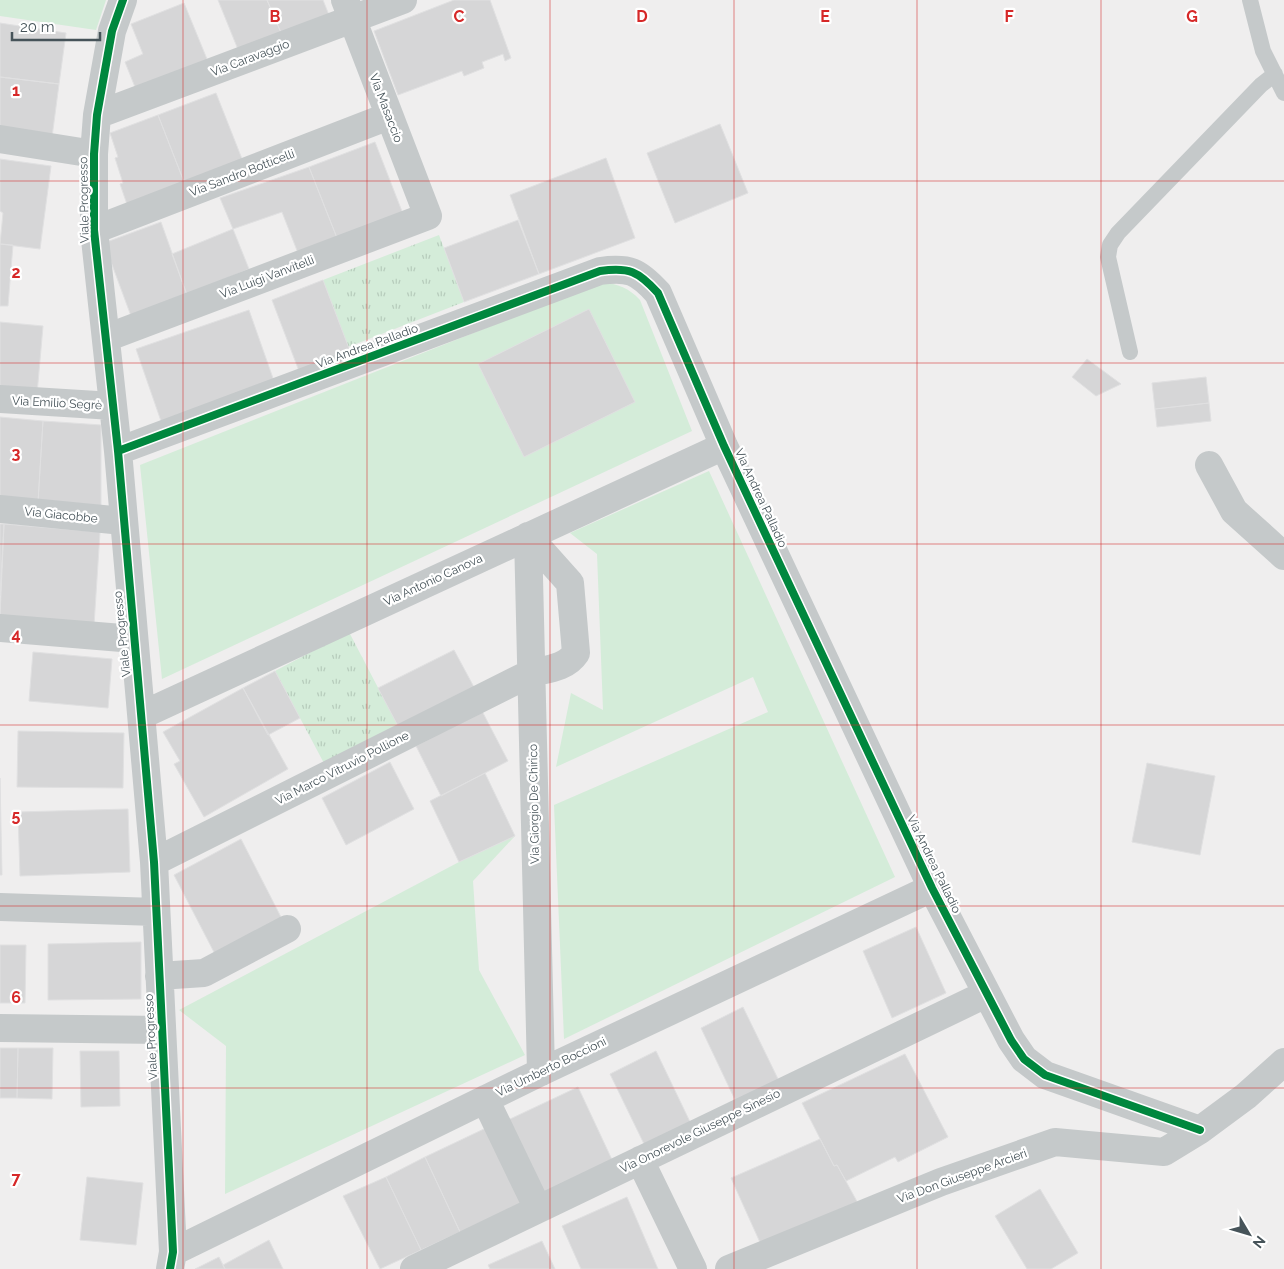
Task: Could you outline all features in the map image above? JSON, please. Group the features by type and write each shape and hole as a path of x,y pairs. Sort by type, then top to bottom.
{"street":[{"name":"Viale Progresso","path":"123,0 112,31 97,115 94,154 94,230 118,450 154,862 172,1261"},
{"name":"Via Caravaggio","path":"97,115 348,10 403,0"},
{"name":"Via Masaccio","path":"348,10 428,216"},
{"name":"Via Sandro Botticelli","path":"94,230 390,116"},
{"path":"0,139 94,154"},
{"name":"Via Luigi Vanvitelli","path":"106,338 428,216"},
{"name":"Via Andrea Palladio","path":"118,450 600,271 629,270 646,279 658,293 724,446 932,888 1011,1040 1024,1059 1045,1075 1200,1130"},
{"name":"Via Emilio Segrè","path":"0,399 113,406"},
{"name":"Via Antonio Canova","path":"142,714 724,446"},
{"path":"1209,465 1234,511 1284,556"},
{"name":"Via Giacobbe","path":"0,509 123,521"},
{"name":"Via Giorgio De Chirico","path":"528,536 540,1072"},
{"name":"Via Marco Vitruvio Pollione","path":"154,862 531,673 563,665 571,661 576,653 570,583 528,536"},
{"path":"0,628 134,639"},
{"name":"Via Umberto Boccioni","path":"172,1261 540,1072 932,888"},
{"path":"0,907 156,912"},
{"path":"159,976 204,973 287,929"},
{"name":"Via Onorevole Giuseppe Sinesio","path":"414,1269 986,994"},
{"path":"0,1028 162,1030"},
{"name":"Via Don Giuseppe Arcieri","path":"729,1269 941,1182 1056,1142 1164,1152 1200,1130 1281,1067"},
{"path":"485,1099 538,1210"},
{"path":"640,1160 692,1269"}],"lane":[{"path":"1250,0 1263,51 1284,93"},
{"path":"1130,352 1108,257 1110,245 1118,233 1261,85 1275,74"}],"green space":[{"path":"0,0 106,0 96,30 0,16"},
{"path":"439,235 464,302 348,347 323,280"},
{"path":"602,282 623,287 640,300 692,431 162,679 140,465"},
{"path":"709,471 895,877 564,1039 554,805 768,712 753,677 556,767 571,693 603,710 597,554 570,533"},
{"path":"349,632 399,728 326,767 275,671"},
{"path":"515,836 473,881 479,970 525,1055 225,1194 226,1046 179,1010 459,862"}],"building":[{"path":"218,0 267,0 282,35 239,52"},
{"path":"267,0 323,0 329,15 282,35"},
{"path":"454,0 490,0 511,58 505,61 503,54 482,62 484,68 464,76 462,71 398,95 374,31"},
{"path":"184,3 209,64 137,92 125,62 143,54 131,24"},
{"path":"0,23 66,33 59,84 0,77"},
{"path":"0,77 59,84 52,137 0,130"},
{"path":"216,93 244,164 186,187 158,115"},
{"path":"158,115 186,187 129,210 120,184 123,183 115,158 118,157 110,133"},
{"path":"720,124 748,193 675,223 647,153"},
{"path":"375,142 403,214 337,238 309,167"},
{"path":"606,158 635,238 539,274 510,195"},
{"path":"0,159 51,166 40,249 0,244 3,213 0,211"},
{"path":"309,167 337,238 298,253 282,212 233,229 220,198"},
{"path":"518,220 539,274 464,302 444,248"},
{"path":"161,222 187,295 131,316 104,243"},
{"path":"233,229 249,269 187,295 172,254"},
{"path":"0,244 13,245 8,306 0,306"},
{"path":"323,280 350,351 299,371 272,300"},
{"path":"589,309 635,402 524,457 478,364"},
{"path":"249,310 274,381 161,421 136,349"},
{"path":"0,322 43,326 37,394 0,391"},
{"path":"1087,359 1121,384 1096,396 1072,377"},
{"path":"1206,377 1209,403 1155,409 1152,383"},
{"path":"1209,403 1211,421 1157,427 1155,409"},
{"path":"0,417 43,421 38,502 0,498"},
{"path":"43,421 101,425 101,506 38,502"},
{"path":"0,524 4,524 0,596"},
{"path":"4,524 100,532 94,625 0,616"},
{"path":"454,650 475,689 399,728 378,688"},
{"path":"33,652 112,659 108,708 29,701"},
{"path":"275,671 300,718 268,735 243,688"},
{"path":"243,688 288,769 204,817 174,764 180,761 163,732"},
{"path":"482,711 508,761 441,796 416,746"},
{"path":"18,731 124,733 123,788 17,787"},
{"path":"390,762 414,809 346,845 322,798"},
{"path":"1147,763 1215,776 1200,855 1132,842"},
{"path":"485,773 515,836 459,862 430,801"},
{"path":"0,778 2,875 0,875"},
{"path":"128,809 130,872 20,876 18,812"},
{"path":"241,839 283,921 216,956 174,875"},
{"path":"916,927 946,993 892,1018 863,951"},
{"path":"141,942 141,999 48,1000 48,944"},
{"path":"0,945 26,945 25,1003 0,1003"},
{"path":"743,1007 780,1083 737,1104 701,1028"},
{"path":"0,1048 18,1048 17,1098 0,1098"},
{"path":"18,1048 53,1048 52,1099 17,1098"},
{"path":"80,1051 119,1051 120,1106 81,1107"},
{"path":"656,1051 692,1126 646,1148 610,1074"},
{"path":"905,1054 948,1137 898,1162 895,1157 846,1181 837,1165 834,1166 802,1103"},
{"path":"578,1087 614,1164 544,1197 508,1120"},
{"path":"486,1128 524,1209 463,1238 425,1157"},
{"path":"820,1139 834,1166 837,1165 860,1207 763,1249 731,1178"},
{"path":"425,1157 460,1232 421,1250 386,1177"},
{"path":"87,1177 143,1183 136,1245 80,1240"},
{"path":"386,1177 421,1250 380,1269 343,1196"},
{"path":"1040,1189 1078,1253 1051,1269 1027,1269 995,1216"},
{"path":"627,1197 658,1269 581,1269 562,1226"},
{"path":"269,1240 283,1269 225,1269 223,1265"},
{"path":"542,1241 555,1269 490,1269 488,1265"},
{"path":"219,1257 225,1269 195,1269"}],"cycle path":[{"path":"123,0 112,31 97,115 94,154 94,230 118,451 154,862 173,1252 170,1269"},
{"path":"118,451 600,271 626,270 639,275 658,293 724,446 932,888 1011,1040 1024,1059 1045,1075 1200,1130"}]}
